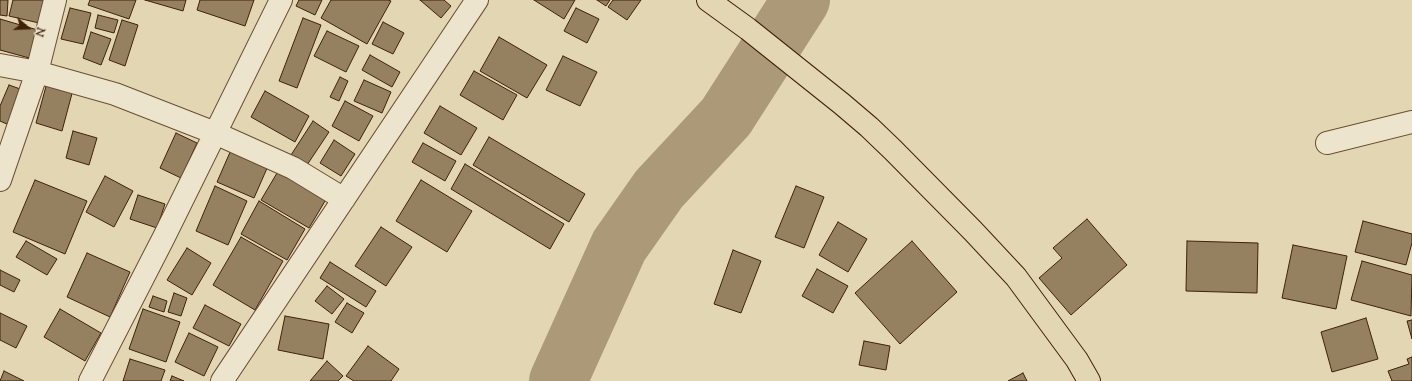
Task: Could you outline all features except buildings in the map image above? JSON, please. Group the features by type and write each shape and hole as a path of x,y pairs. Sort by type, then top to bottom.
{"main road":[{"path":"708,0 748,29 842,104 898,155 1016,277 1077,360 1089,381"}],"street":[{"path":"0,180 37,72 55,0"},
{"path":"90,381 161,243 281,0"},
{"path":"222,381 477,0"},
{"path":"0,65 37,72 115,94 215,133 293,168 344,199"},
{"path":"1327,143 1412,122"}],"waterway":[{"path":"558,381 619,246 659,189 726,117 801,0"}]}
